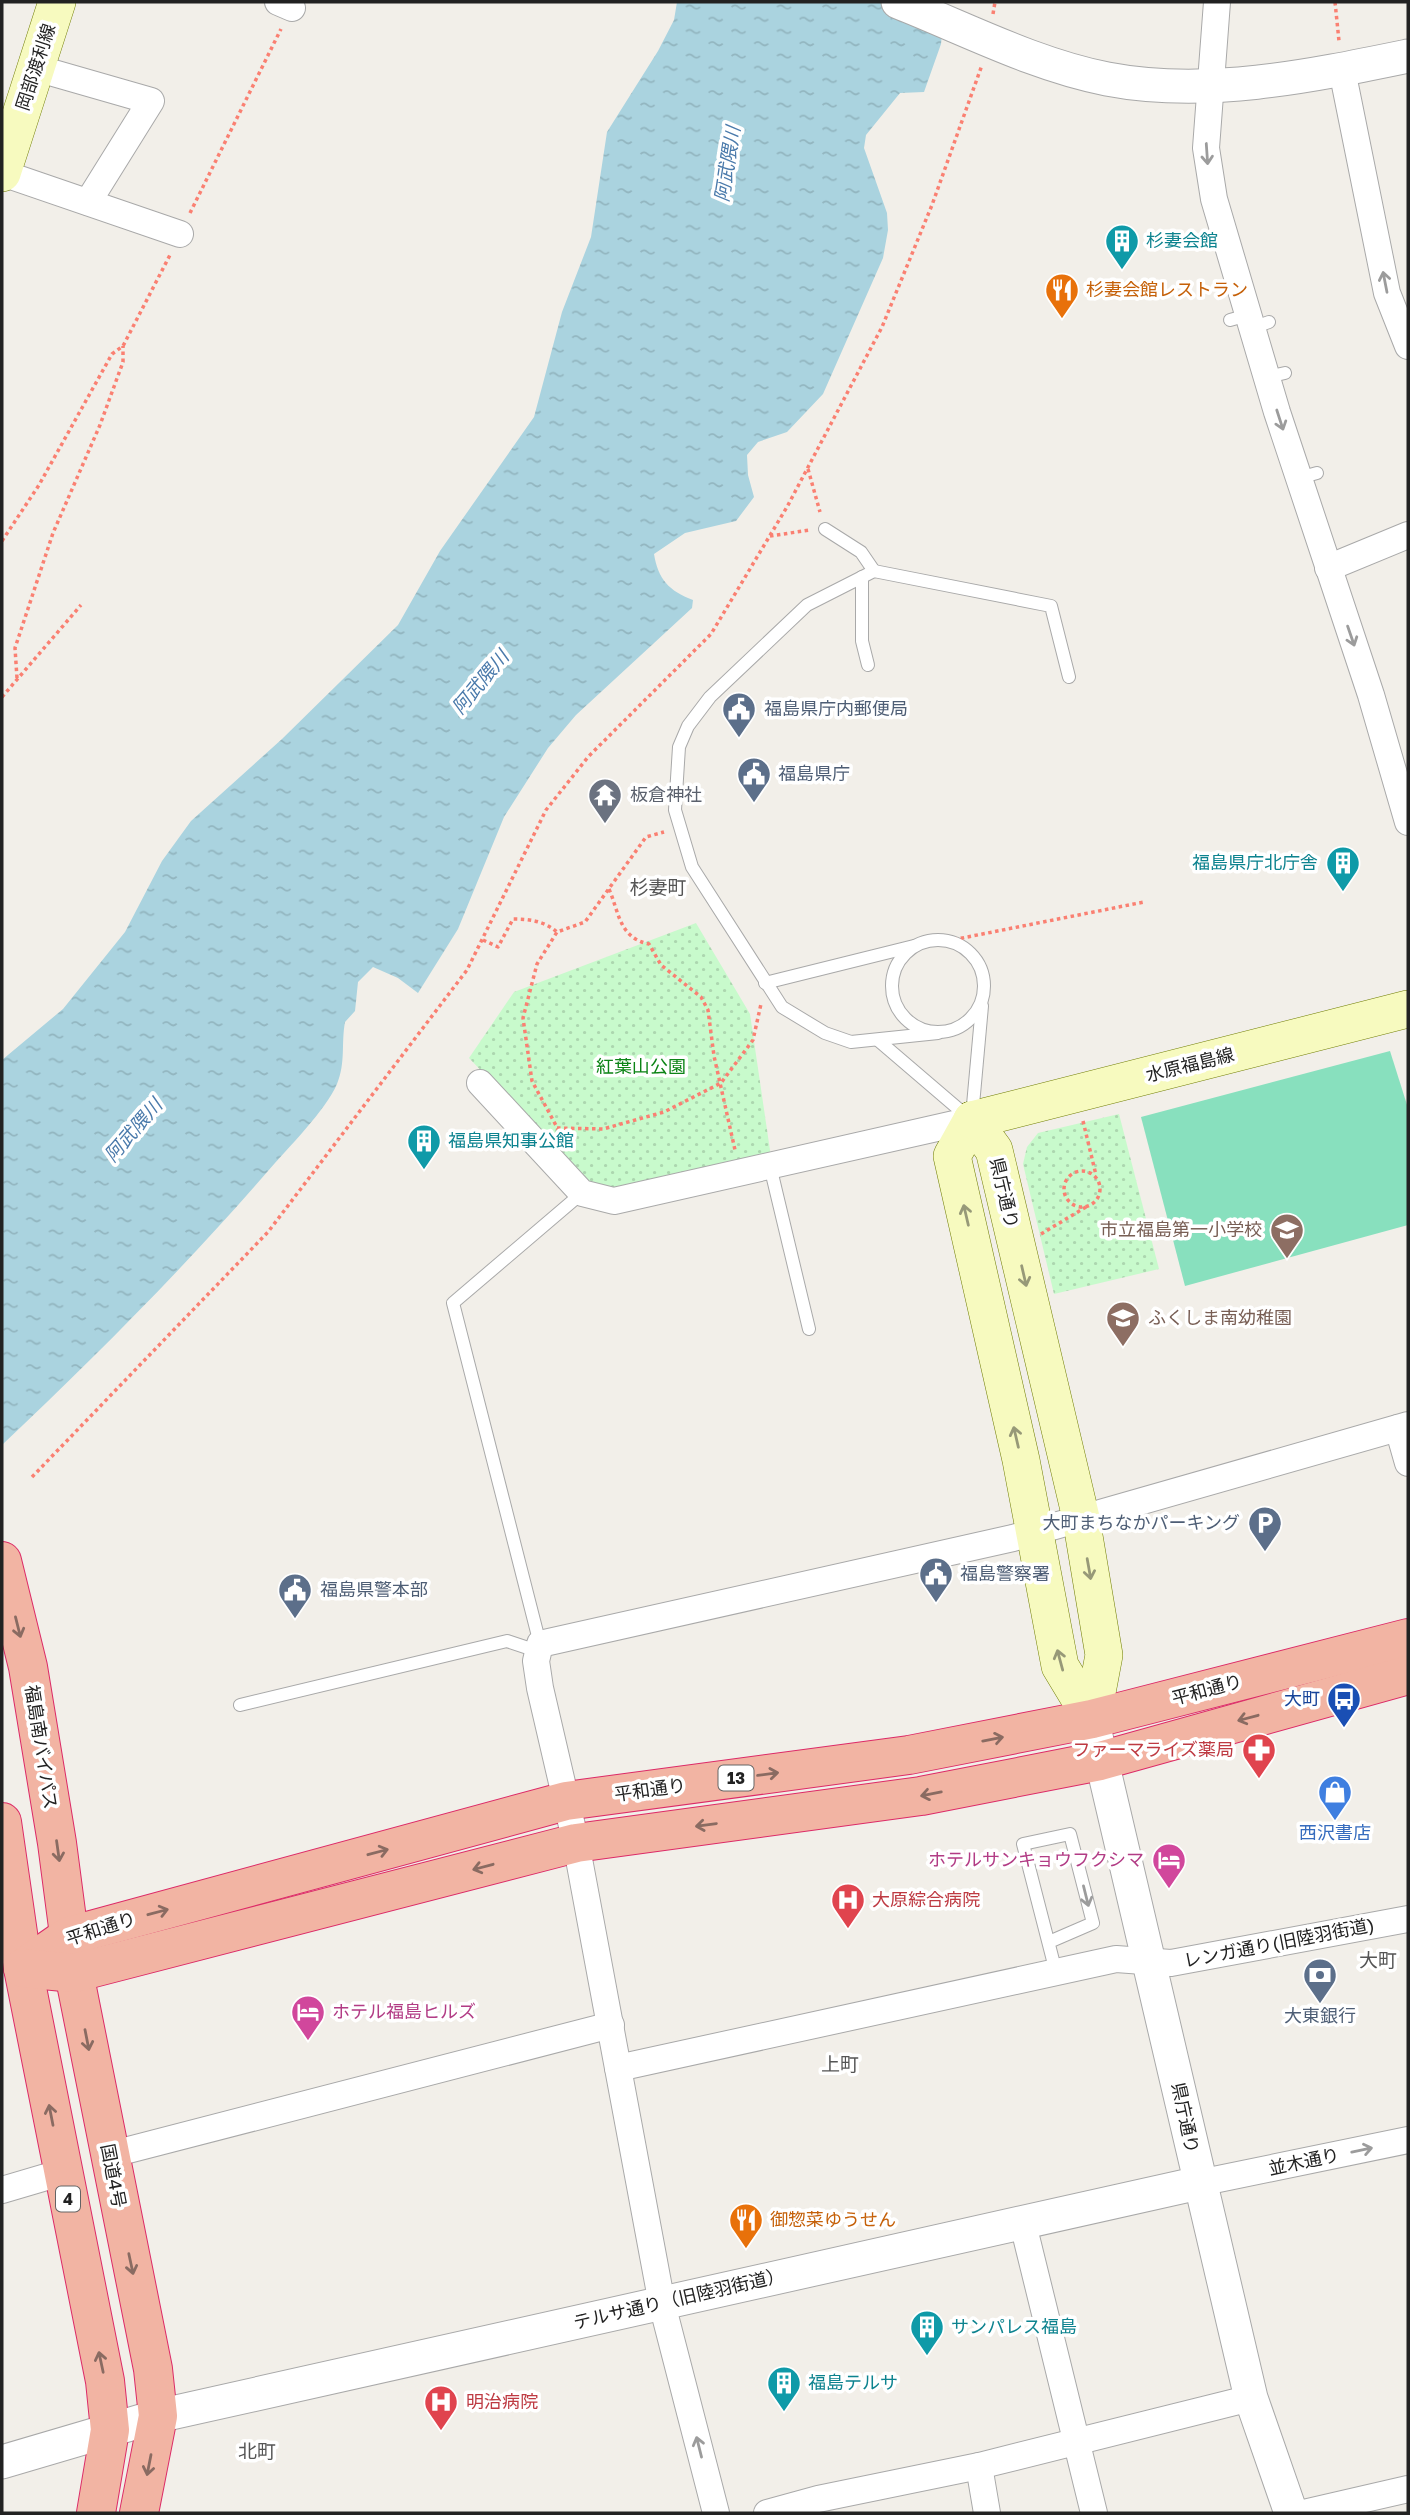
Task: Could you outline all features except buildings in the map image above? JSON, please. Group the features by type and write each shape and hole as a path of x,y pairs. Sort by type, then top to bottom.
{"highway":[{"name":"福島南バイパス","path":"2,1561 28,1667 69,1936"},
{"name":"平和通り","path":"23,1968 69,1936 566,1801 909,1755 1092,1719 1408,1638"},
{"name":"平和通り","path":"23,1968 74,1973 576,1843 921,1796 1100,1761 1408,1675"},
{"name":"4","path":"2,1822 9,1923 23,1968 105,2381 110,2430 96,2513"},
{"name":"国道4号","path":"69,1936 109,2155 153,2369 158,2416 139,2513"}],"main road":[{"name":"岡部渡利線","path":"2,173 57,2"},
{"name":"水原福島線","path":"972,1120 1408,1009"},
{"name":"県庁通り","path":"972,1120 994,1150 1081,1518 1104,1655 1092,1719 1060,1667 1035,1532 952,1156 972,1120"}],"street":[{"path":"898,2 1066,68 1108,79 1208,86 1342,70 1408,56"},
{"path":"1217,2 1208,86 1208,172 1250,321 1276,375 1310,482 1328,568 1402,778 1408,822"},
{"path":"36,68 151,100 88,202"},
{"path":"1342,70 1387,293 1408,346"},
{"path":"2,173 180,234"},
{"path":"1328,568 1408,536"},
{"path":"480,1083 582,1193 614,1201 972,1120"},
{"path":"716,2513 662,2304 576,1843 540,1688 538,1648 1035,1532 1403,1426 1408,1463"},
{"name":"県庁通り","path":"1092,1719 1251,2398 1291,2513"},
{"name":"レンガ通り(旧陸羽街道)","path":"618,2068 1116,1959 1171,1963 1408,1919"},
{"path":"109,2155 611,2025"},
{"name":"並木通り","path":"1199,2183 1408,2140"},
{"path":"2,2190 62,2172"},
{"name":"テルサ通り（旧陸羽街道）","path":"2,2462 158,2416 662,2304 1022,2220 1199,2183"},
{"path":"1022,2220 1094,2513"},
{"path":"767,2513 979,2466 1251,2398"},
{"path":"979,2466 987,2513"},
{"path":"1304,2513 1408,2489"}],"lane":[{"path":"824,529 861,552 874,571"},
{"path":"983,998 967,1022 938,1032 878,1041 851,1042 825,1033 782,1007 692,867 675,810 679,747 688,726 710,697 807,605 874,571 1051,606 1069,677"},
{"path":"862,577 862,641 868,664"},
{"path":"765,984 932,941 947,941 961,946 976,962 984,983 972,1120"},
{"path":"918,945 905,954 896,967 892,981 893,997 899,1011 909,1022 938,1032"},
{"path":"878,1041 972,1120"},
{"path":"770,1166 809,1329"},
{"path":"240,1705 507,1641 538,1648 453,1303 582,1193"},
{"path":"1049,1942 1093,1923 1070,1834 1023,1844 1056,1972"}],"path":[{"path":"32,1477 268,1232 467,970 546,810 588,757 711,634 770,536 883,327 932,205 982,36 995,2"},
{"path":"1335,2 1342,70"},
{"path":"17,678 15,648 53,533 100,425 123,362 123,346 180,234 285,5"},
{"path":"2,541 39,485 111,354 123,346"},
{"path":"770,536 824,529 808,467"},
{"path":"2,697 81,605"},
{"path":"565,1138 533,1081 523,1018 537,964 557,932 584,922 646,837 662,832"},
{"path":"609,888 615,903 615,914 626,931 639,942 649,944 661,965 701,996 713,1031 714,1056 739,1172"},
{"path":"947,941 1144,902"},
{"path":"483,940 498,947 513,919 529,919 550,926 557,932"},
{"path":"557,1128 603,1129 664,1112 721,1083 753,1040 765,984"},
{"path":"1031,1241 1086,1207 1100,1195 1081,1112"},
{"path":"1086,1207 1069,1201 1064,1184 1075,1171 1087,1171 1097,1177"}],"green space":[{"name":"紅葉山公園","path":"696,923 750,1014 771,1157 616,1190 587,1182 469,1058 514,992"},
{"path":"1390,1051 1408,1108 1408,1225 1185,1286 1141,1117"},
{"path":"1119,1114 1159,1269 1054,1294 1023,1164 1027,1147 1038,1133"}],"water":[{"name":"阿武隈川","path":"677,2 945,2 941,44 924,92 900,93 866,135 864,148 887,213 888,230 883,258 823,394 787,432 758,442 747,455 748,475 754,497 736,521 685,533 654,554 658,570 666,583 677,593 693,600 692,608 576,715 548,748 504,817 458,929 418,993 398,978 373,967 358,982 355,1011 345,1022 340,1076 332,1094 315,1117 171,1277 2,1445 2,1060 63,1009 125,932 162,861 191,821 282,739 398,625 440,551 534,417 562,312 591,237 607,132 658,51 674,20"}],"place":[{"name":"杉妻会館","path":"1122,271"},
{"name":"杉妻会館レストラン","path":"1062,320"},
{"name":"福島県庁内郵便局","path":"739,739"},
{"name":"福島県庁","path":"754,804"},
{"name":"板倉神社","path":"605,825"},
{"name":"福島県庁北庁舎","path":"1343,893"},
{"name":"福島県知事公館","path":"424,1171"},
{"name":"市立福島第一小学校","path":"1287,1260"},
{"name":"ふくしま南幼稚園","path":"1123,1348"},
{"name":"大町まちなかパーキング","path":"1265,1553"},
{"name":"福島警察署","path":"936,1604"},
{"name":"福島県警本部","path":"295,1620"},
{"name":"大町","path":"1344,1729"},
{"name":"ファーマライズ薬局","path":"1259,1780"},
{"name":"西沢書店","path":"1335,1822"},
{"name":"ホテルサンキョウフクシマ","path":"1169,1890"},
{"name":"大原綜合病院","path":"848,1930"},
{"name":"大東銀行","path":"1320,2005"},
{"name":"ホテル福島ヒルズ","path":"308,2042"},
{"name":"御惣菜ゆうせん","path":"746,2250"},
{"name":"サンパレス福島","path":"927,2357"},
{"name":"福島テルサ","path":"784,2413"},
{"name":"明治病院","path":"441,2432"}],"district":[{"name":"杉妻町","path":"658,887"},
{"name":"大町","path":"1378,1960"},
{"name":"上町","path":"840,2064"},
{"name":"北町","path":"257,2451"}]}
